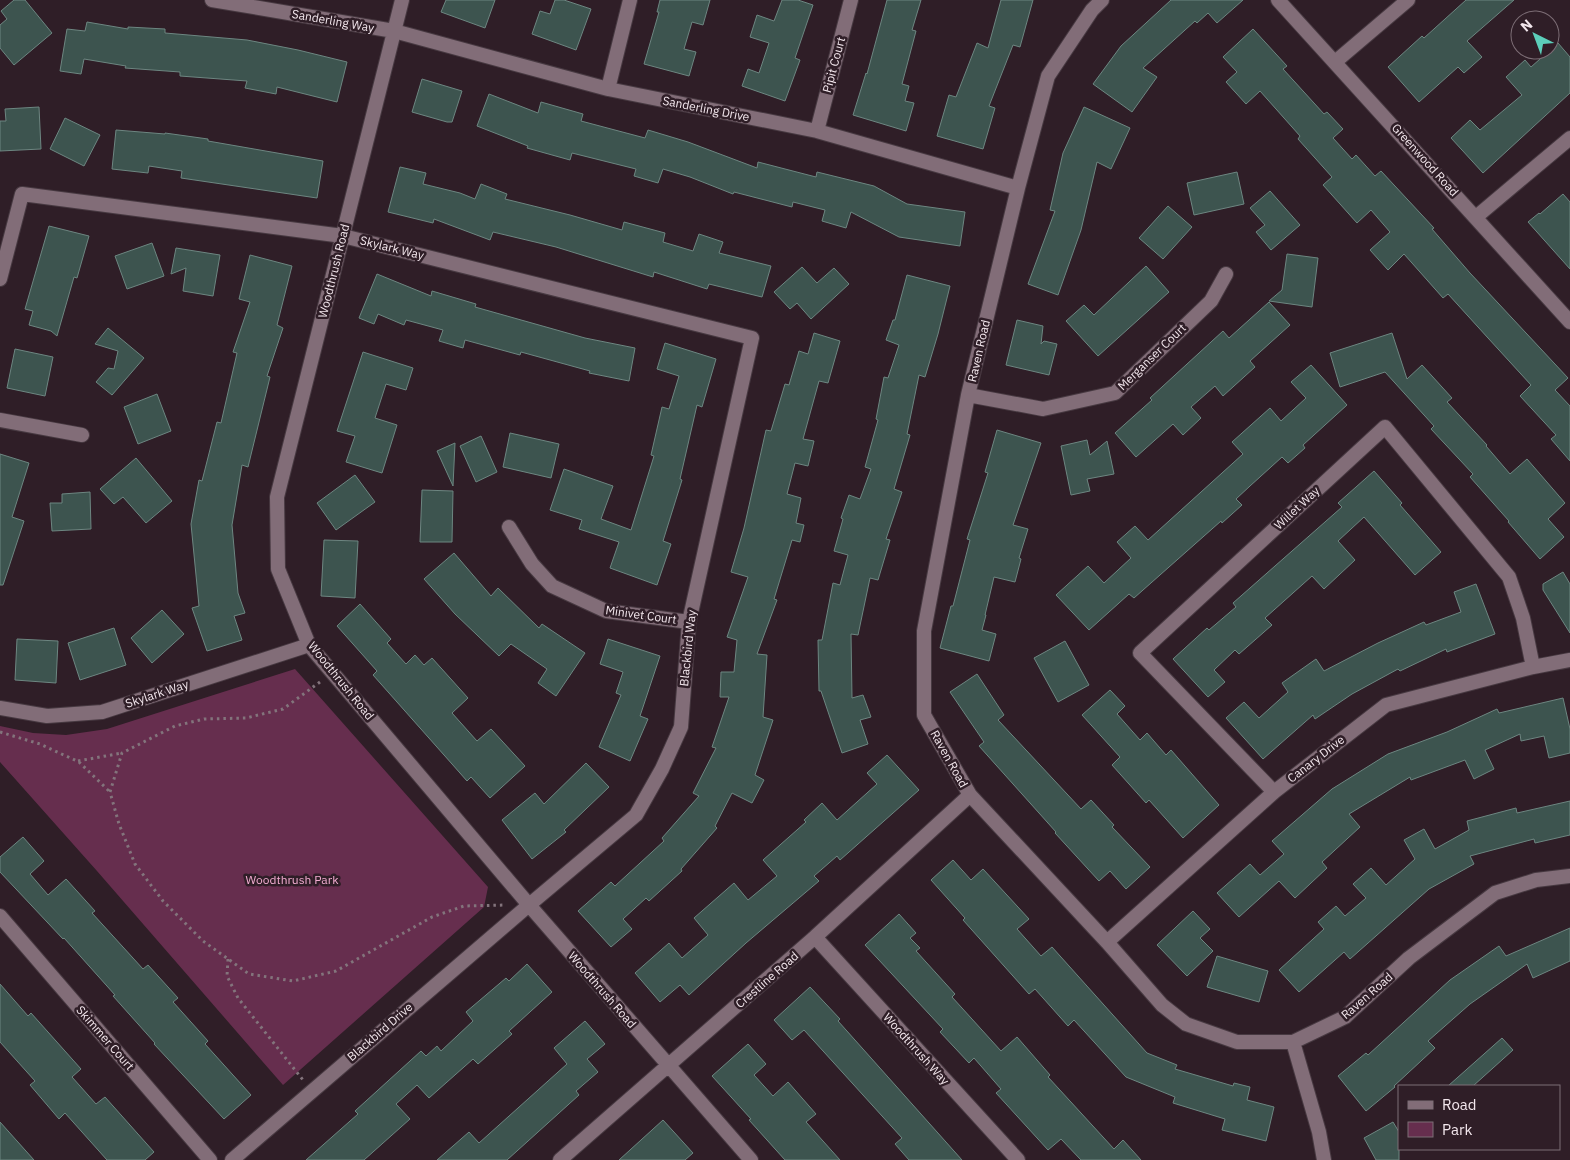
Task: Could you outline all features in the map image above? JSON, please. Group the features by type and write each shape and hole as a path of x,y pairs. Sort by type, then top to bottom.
{"street":[{"name":"Sanderling Way","path":"212,0 394,31"},
{"name":"Woodthrush Road","path":"402,0 277,497 278,569 309,645 667,1066"},
{"path":"608,89 630,0"},
{"name":"Pipit Court","path":"816,131 852,0"},
{"name":"Raven Road","path":"1102,0 1092,10 1048,76 1018,188 968,396 924,630 924,715 970,796 1107,942 1162,1005 1186,1024 1237,1042 1293,1042 1345,1017 1409,958 1495,893 1536,880 1570,876"},
{"name":"Greenwood Road","path":"1278,0 1570,322"},
{"path":"1335,62 1408,0"},
{"name":"Sanderling Drive","path":"394,31 608,89 816,131 1018,188"},
{"path":"1476,217 1570,138"},
{"name":"Skylark Way","path":"0,279 22,194 343,236 752,338"},
{"name":"Merganser Court","path":"968,396 1043,409 1115,393 1212,301 1226,274"},
{"name":"Blackbird Way","path":"529,904 636,815 662,769 681,727 690,622 752,338"},
{"path":"0,420 82,435"},
{"name":"Willet Way","path":"1274,792 1140,653 1385,427 1509,577 1523,618 1534,667"},
{"name":"Minivet Court","path":"510,527 532,564 552,586 606,612 690,622"},
{"name":"Skylark Way","path":"0,708 47,716 102,712 309,645"},
{"name":"Canary Drive","path":"1107,942 1274,792 1386,705 1534,667 1570,660"},
{"name":"Crestline Road","path":"560,1160 815,938 970,796"},
{"name":"Blackbird Drive","path":"232,1160 529,904"},
{"name":"Skimmer Court","path":"0,916 210,1160"},
{"name":"Woodthrush Way","path":"815,938 1018,1160"},
{"path":"1293,1042 1319,1132 1324,1160"},
{"path":"667,1066 751,1160"}],"path":[{"path":"77,761 122,753 175,726 204,719 246,718 283,709 312,689 331,671"},
{"path":"0,732 40,744 77,761 110,792 119,824 135,864 163,901 203,941 249,974 293,981 336,971 432,916 464,906 529,904"},
{"path":"110,792 122,753"},
{"path":"228,958 227,976 238,998 312,1091"}],"green space":[{"name":"Woodthrush Park","path":"295,669 488,887 484,907 283,1085 0,762 0,726 33,733 66,735 107,729"}],"building":[{"path":"14,0 25,0 52,33 14,65 0,48 0,25 7,19 1,11"},
{"path":"446,0 495,0 485,28 441,12"},
{"path":"555,0 564,0 591,9 576,50 532,34 540,11 550,14"},
{"path":"660,0 710,0 703,25 692,22 684,49 696,52 689,76 644,64 659,12 657,12"},
{"path":"782,0 798,0 813,5 795,58 800,60 785,101 742,86 748,69 759,73 769,43 750,37 757,15 774,21"},
{"path":"887,0 921,0 912,30 916,31 902,84 909,86 905,101 914,103 906,131 853,115 867,74"},
{"path":"1001,0 1033,0 1020,47 1013,45 989,106 995,108 983,149 937,136 949,95 956,97 977,43 988,48"},
{"path":"1171,0 1243,0 1217,23 1208,13 1197,23 1195,21 1143,68 1157,77 1132,112 1093,84 1121,46"},
{"path":"1466,0 1514,0 1467,41 1482,57 1464,73 1458,67 1419,102 1388,67"},
{"path":"87,22 128,29 128,27 165,29 165,33 247,40 347,62 337,102 277,87 276,94 245,88 247,81 180,76 180,72 125,68 126,66 84,59 81,74 60,71 67,29 85,31"},
{"path":"1253,29 1287,66 1283,69 1324,114 1327,112 1343,129 1333,138 1352,159 1356,155 1375,176 1381,171 1434,228 1432,229 1470,273 1568,378 1555,390 1570,406 1570,461 1551,439 1556,435 1520,396 1531,385 1448,294 1443,298 1404,254 1388,270 1370,250 1390,232 1371,210 1357,223 1323,185 1332,177 1298,139 1300,136 1260,91 1246,104 1226,82 1237,72 1223,57"},
{"path":"1560,45 1570,57 1570,93 1483,173 1451,138 1470,120 1480,130 1522,95 1506,77 1525,60 1531,67 1539,60 1560,60"},
{"path":"422,79 462,91 452,122 412,112"},
{"path":"489,94 538,113 541,102 583,114 581,121 645,138 648,130 688,142 757,168 758,162 816,177 817,172 874,186 907,204 965,212 960,246 899,237 851,212 846,228 822,221 825,210 793,202 792,207 734,192 733,194 690,177 663,169 658,183 634,176 636,169 572,153 570,160 527,148 528,146 477,126"},
{"path":"39,107 41,149 0,151 0,121 6,121 5,109"},
{"path":"1084,107 1130,128 1111,169 1097,162 1081,230 1058,295 1028,284 1055,211 1050,210 1063,153"},
{"path":"65,118 100,135 84,166 50,149"},
{"path":"116,130 165,133 208,139 208,141 323,161 317,198 181,178 182,171 149,166 148,173 112,169"},
{"path":"400,167 426,173 423,184 460,193 475,199 481,184 507,194 505,199 622,230 624,222 665,233 663,242 693,251 699,234 723,242 719,253 771,266 762,297 709,284 707,289 654,272 653,277 556,247 493,232 490,240 434,219 433,223 388,212"},
{"path":"1237,172 1244,204 1194,215 1187,183"},
{"path":"1270,191 1300,225 1271,250 1256,232 1265,225 1250,208"},
{"path":"1563,194 1570,202 1570,269 1528,222"},
{"path":"1168,206 1192,227 1163,259 1139,238"},
{"path":"49,226 89,236 77,278 74,277 57,336 51,331 29,325 33,311 25,309"},
{"path":"152,243 164,276 127,289 115,256"},
{"path":"176,248 220,255 213,296 183,291 186,268 171,274"},
{"path":"1287,254 1318,258 1312,307 1269,301 1282,290"},
{"path":"250,255 292,266 277,325 283,328 267,376 270,377 248,467 242,465 232,525 238,593 245,613 234,616 242,640 207,651 192,608 199,606 191,524 199,480 202,481 217,422 221,423 237,353 233,352 250,302 239,299"},
{"path":"1146,266 1169,292 1098,356 1066,321 1084,305 1094,315"},
{"path":"802,267 817,283 834,268 849,284 811,319 797,303 790,309 774,292"},
{"path":"377,274 431,296 432,291 476,304 475,307 585,338 635,348 629,381 589,373 590,371 521,352 520,355 465,340 463,348 439,341 443,330 406,320 404,325 378,314 374,324 359,318"},
{"path":"907,275 950,286 925,377 919,375 907,434 910,435 894,489 902,492 886,539 890,540 878,580 870,578 858,635 851,634 852,698 863,695 871,717 860,720 868,744 842,753 821,691 819,691 818,640 822,640 833,583 840,585 848,555 834,551 843,519 841,518 849,495 860,499 871,469 865,467 878,420 876,419 884,377 888,378 899,345 886,340 893,320 895,320"},
{"path":"1269,302 1290,325 1250,361 1255,367 1223,396 1215,386 1191,407 1201,418 1183,435 1173,424 1136,457 1115,433 1223,331 1229,338"},
{"path":"1017,320 1043,326 1041,344 1044,341 1057,344 1049,375 1006,365"},
{"path":"108,328 144,358 112,395 96,382 108,368 114,369 118,351 95,344"},
{"path":"814,333 840,341 828,383 819,381 803,439 814,441 808,466 795,463 787,494 801,498 796,523 804,525 800,542 792,540 774,599 777,600 757,654 767,655 763,717 773,720 755,775 764,780 752,803 732,793 715,826 717,828 681,869 682,871 649,901 646,898 623,919 632,929 611,947 578,911 611,882 615,886 664,841 662,838 699,796 693,793 716,748 712,747 729,697 720,697 721,672 734,672 737,640 727,637 748,577 731,572 744,528 766,430 771,431 785,384 789,385 799,351 808,354"},
{"path":"1392,333 1407,379 1422,365 1452,398 1447,402 1487,445 1510,474 1527,459 1565,503 1548,519 1564,537 1540,559 1470,477 1473,474 1431,429 1434,426 1385,372 1340,387 1330,353"},
{"path":"665,343 716,359 702,407 697,405 680,479 682,480 663,541 671,544 657,585 610,568 619,542 579,529 582,520 550,510 564,469 613,486 601,519 631,530 654,456 651,455 662,407 669,409 679,376 657,369"},
{"path":"15,349 53,357 45,396 7,388"},
{"path":"363,352 413,368 406,390 386,384 375,418 397,425 382,473 346,462 355,436 337,431"},
{"path":"1311,365 1347,405 1303,445 1305,448 1288,463 1282,457 1236,499 1242,505 1222,523 1221,521 1134,598 1129,594 1089,630 1056,595 1088,566 1104,583 1131,558 1117,542 1135,526 1148,540 1243,454 1232,442 1270,408 1281,421 1306,398 1291,382"},
{"path":"157,394 171,431 138,444 124,407"},
{"path":"997,430 1041,443 1013,525 1028,529 1019,558 1021,559 1015,582 994,577 982,630 996,634 989,661 940,648 970,540 967,539 988,473 985,472"},
{"path":"510,433 559,444 551,478 503,467"},
{"path":"481,436 497,472 476,482 460,446"},
{"path":"1087,440 1090,455 1107,441 1114,474 1087,479 1090,491 1071,495 1061,446"},
{"path":"455,443 453,486 437,451"},
{"path":"0,454 29,463 12,517 24,521 3,585 0,585"},
{"path":"136,458 172,501 146,523 123,497 114,504 100,489"},
{"path":"1374,471 1402,503 1400,505 1441,552 1415,575 1364,517 1338,541 1355,560 1324,589 1312,576 1265,618 1272,625 1239,654 1235,650 1214,670 1225,682 1208,697 1173,659 1207,628 1209,630 1236,607 1233,603 1342,507 1338,503"},
{"path":"355,475 375,502 336,530 317,503"},
{"path":"422,490 453,491 452,542 420,542"},
{"path":"90,492 91,529 52,531 50,503 62,503 62,494"},
{"path":"324,540 358,541 355,598 321,596"},
{"path":"454,553 491,596 498,588 539,628 542,624 585,653 556,696 538,683 547,669 511,644 499,656 455,614 424,579"},
{"path":"1563,572 1570,584 1570,633 1543,590 1543,584"},
{"path":"1476,584 1495,634 1447,652 1446,649 1400,671 1398,669 1352,694 1315,719 1313,715 1263,759 1226,718 1244,702 1259,718 1288,692 1282,683 1316,659 1324,671 1424,622 1426,625 1461,612 1454,592"},
{"path":"360,604 391,639 387,643 406,664 415,655 424,665 432,658 468,698 452,713 477,741 491,729 525,766 490,798 471,777 467,781 373,675 377,671 337,626"},
{"path":"162,610 184,634 152,663 131,638"},
{"path":"114,628 126,665 80,680 68,643"},
{"path":"17,639 58,641 56,683 15,680"},
{"path":"608,639 660,656 640,716 648,719 630,761 599,747 621,695 616,693 623,672 600,664"},
{"path":"1065,641 1089,685 1058,702 1034,658"},
{"path":"977,674 1004,715 998,720 1081,809 1091,800 1114,825 1112,827 1150,867 1126,889 1110,871 1099,881 979,746 984,742 950,692"},
{"path":"1110,690 1125,706 1117,714 1140,740 1147,733 1166,755 1171,750 1219,805 1183,838 1149,800 1146,803 1112,765 1120,757 1082,715"},
{"path":"1563,698 1570,729 1570,753 1549,758 1544,736 1521,741 1520,734 1485,750 1494,769 1474,779 1465,760 1411,780 1410,777 1349,814 1360,827 1322,862 1327,868 1295,898 1279,881 1239,917 1217,893 1250,864 1260,875 1284,854 1272,841 1332,789 1388,754 1447,732 1497,709 1499,713"},
{"path":"887,755 919,790 840,860 837,856 814,876 819,881 746,943 689,995 680,985 660,1002 635,973 669,943 682,958 708,935 694,918 734,883 748,900 777,876 763,860 806,822 804,820 822,803 837,820 877,784 867,773"},
{"path":"586,763 609,787 564,830 566,832 532,859 502,820 535,793 544,804"},
{"path":"1570,801 1570,835 1535,843 1534,839 1470,856 1474,864 1429,889 1350,959 1344,952 1299,992 1279,970 1324,929 1318,922 1336,906 1345,916 1366,898 1353,884 1371,868 1386,885 1415,859 1404,840 1424,829 1435,849 1469,830 1467,821 1516,808 1517,813"},
{"path":"23,837 44,861 30,874 48,895 66,879 95,911 92,913 143,969 148,965 178,998 173,1002 208,1041 205,1044 251,1095 224,1119 154,1044 113,996 115,995 64,938 0,872 0,857"},
{"path":"953,860 971,880 983,869 1029,919 1017,929 1041,956 1052,947 1147,1053 1177,1065 1175,1069 1233,1086 1234,1083 1250,1087 1247,1100 1274,1107 1266,1141 1222,1130 1225,1119 1173,1103 1175,1097 1126,1077 1074,1020 1068,1026 1035,989 1029,994 963,920 965,918 931,880"},
{"path":"1193,911 1210,929 1200,938 1213,951 1187,976 1157,945"},
{"path":"899,914 916,933 910,938 920,948 916,951 955,994 952,997 1001,1051 1017,1037 1050,1075 1048,1077 1114,1149 1123,1140 1141,1160 1081,1160 1061,1139 1048,1150 996,1093 1001,1089 974,1058 969,1063 940,1032 943,1029 865,945"},
{"path":"1570,928 1570,961 1533,978 1527,964 1470,1004 1428,1041 1435,1048 1395,1087 1366,1111 1338,1076 1366,1053 1368,1055 1450,980 1499,946 1506,956"},
{"path":"1217,956 1268,971 1259,1002 1207,987"},
{"path":"527,964 552,992 509,1031 512,1034 478,1064 473,1059 429,1098 417,1085 396,1104 410,1119 364,1160 306,1160 358,1114 355,1111 421,1051 426,1056 437,1046 441,1051 473,1021 466,1012 506,978 509,981"},
{"path":"0,984 28,1016 31,1013 81,1069 72,1077 96,1104 105,1097 154,1152 145,1160 107,1160 65,1113 59,1119 30,1085 35,1081 0,1042"},
{"path":"810,987 962,1160 909,1160 895,1144 902,1138 804,1030 792,1040 774,1020"},
{"path":"585,1021 605,1044 587,1059 598,1072 576,1091 579,1095 507,1160 437,1160 469,1132 479,1143 567,1064 554,1048"},
{"path":"1502,1038 1513,1050 1474,1085 1449,1085"},
{"path":"748,1044 766,1064 754,1075 773,1096 788,1082 816,1114 806,1122 840,1160 785,1160 712,1076"},
{"path":"663,1120 693,1153 685,1160 619,1160"},
{"path":"0,1122 34,1160 0,1160"},
{"path":"1393,1122 1398,1130 1399,1160 1376,1160 1364,1138"}]}
